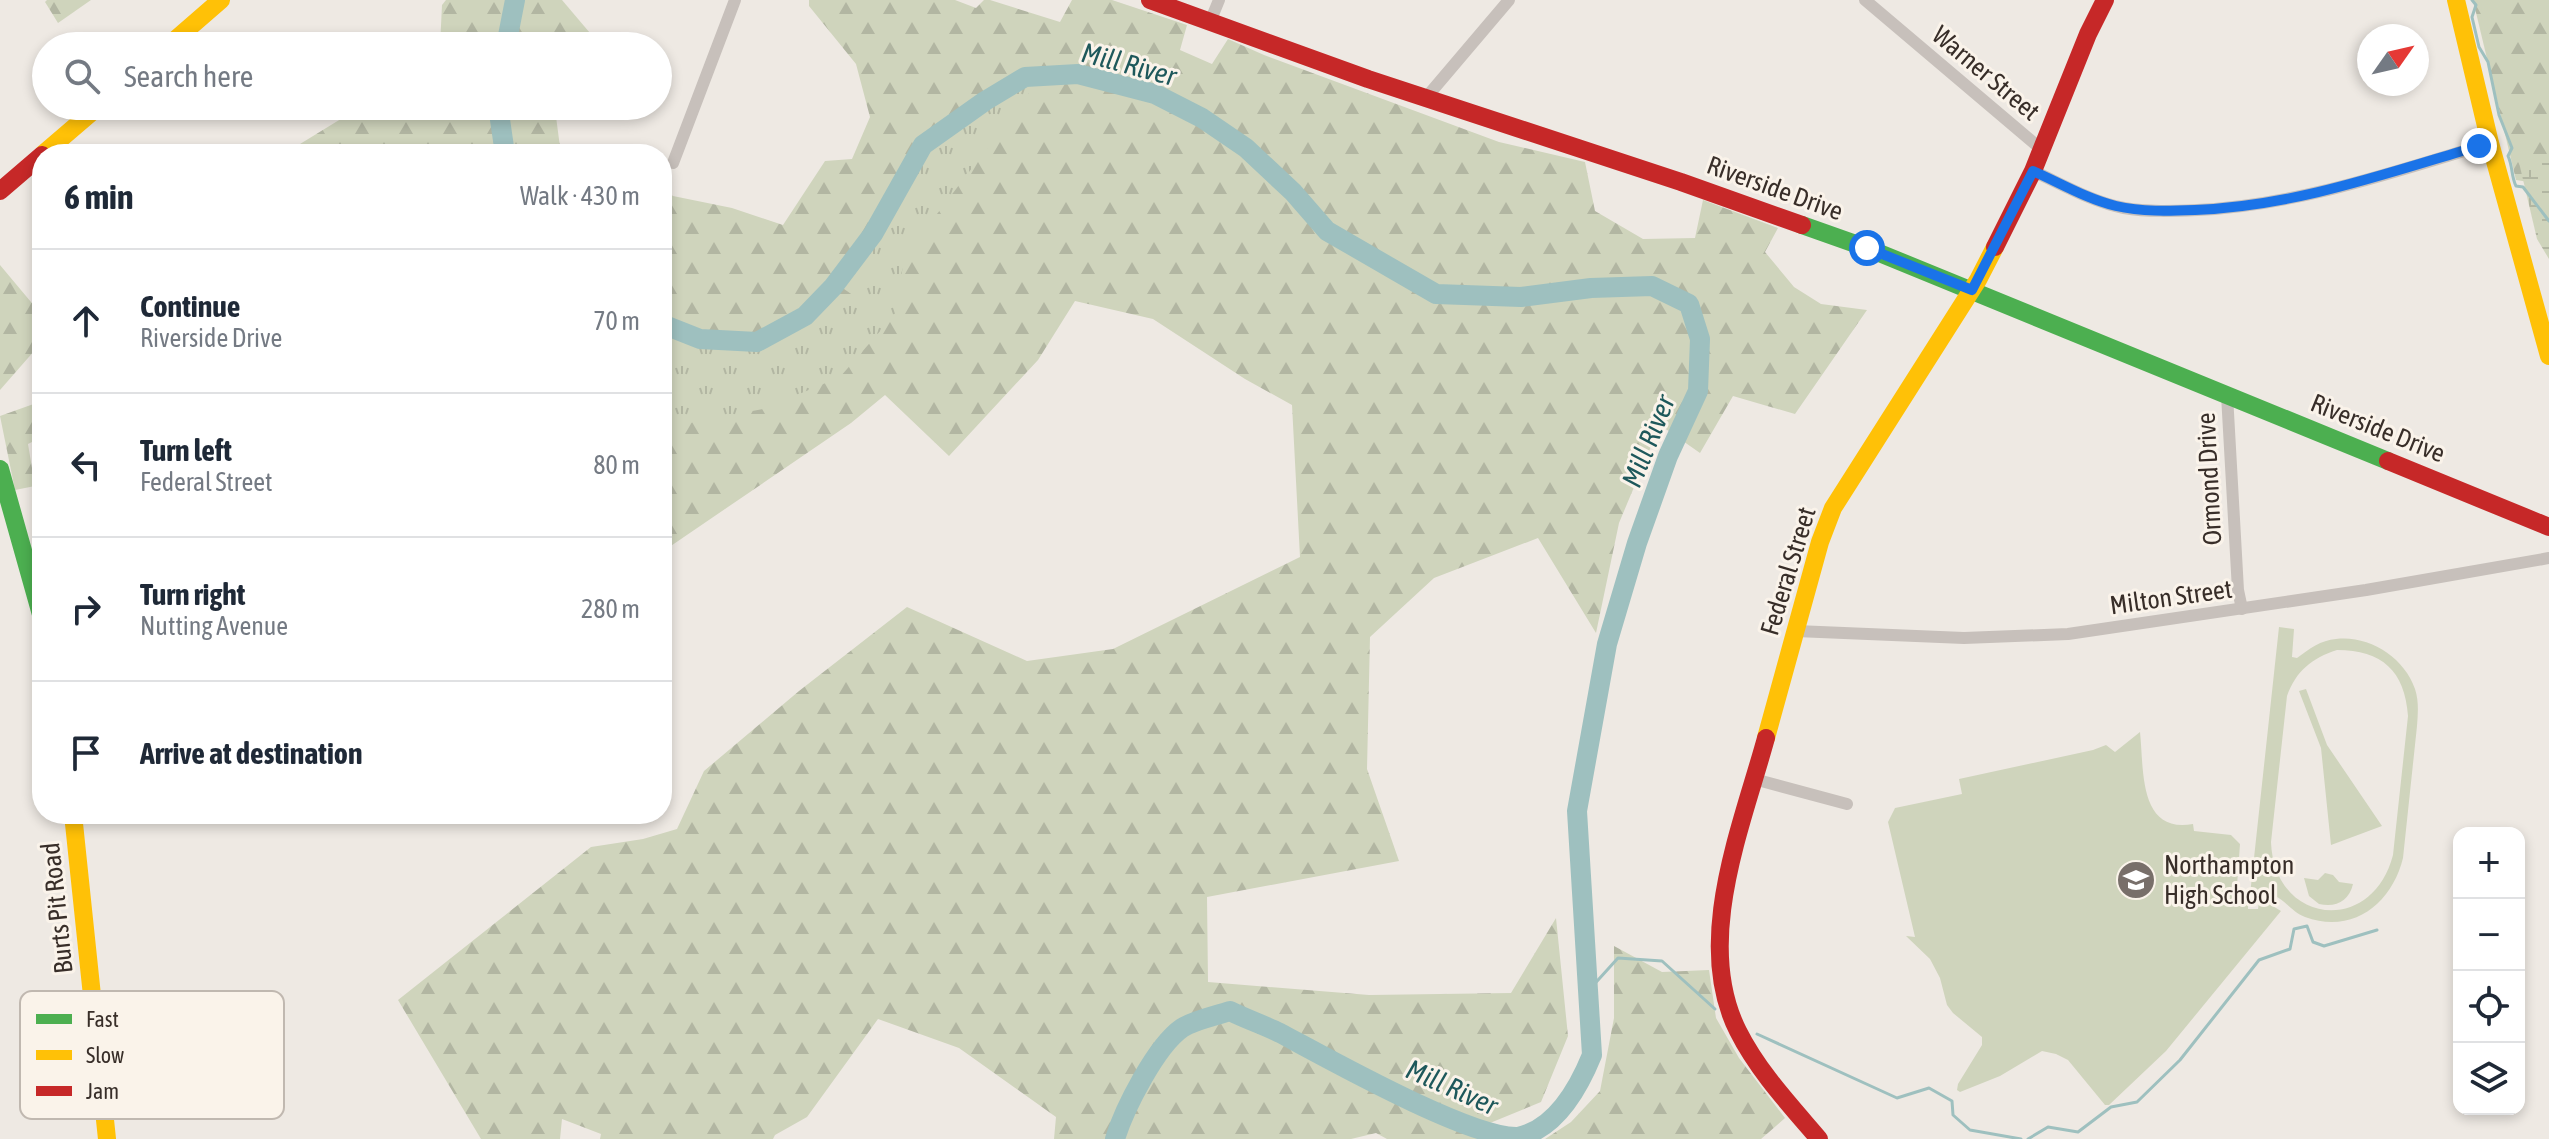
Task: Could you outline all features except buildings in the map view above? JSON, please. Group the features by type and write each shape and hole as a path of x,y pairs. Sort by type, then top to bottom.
{"street":[{"path":"184,32 221,0"},
{"path":"673,163 735,0"},
{"name":"Riverside Drive","path":"1150,0 1425,99 1784,217 1972,290 2549,527"},
{"path":"1210,22 1219,0"},
{"path":"1425,99 1509,0"},
{"name":"Warner Street","path":"1865,0 2041,149"},
{"name":"Federal Street","path":"1819,1139 1752,1054 1736,1027 1726,998 1719,930 1721,904 1820,542 1836,502 1972,290 2033,171 2088,34 2105,0"},
{"path":"2456,0 2490,143 2549,356"},
{"path":"55,144 83,120"},
{"path":"2033,171 2090,197 2127,208 2168,211 2233,208 2292,199 2490,143"},
{"path":"0,191 32,163"},
{"name":"Ormond Drive","path":"2227,395 2238,590 2242,609"},
{"path":"0,469 32,583"},
{"name":"Milton Street","path":"1796,631 1964,638 2023,637 2134,626 2549,558"},
{"path":"1754,779 1847,804"},
{"name":"Burts Pit Road","path":"74,824 92,991"},
{"name":"Burts Pit Road","path":"105,1119 107,1139"}],"green space":[{"path":"91,0 58,23 45,2"},
{"path":"446,0 562,0 589,32 441,32 442,5"},
{"path":"809,0 955,0 976,8 984,0 990,0 1060,22 1072,0 1112,0 1187,25 1180,50 1212,64 1228,39 1499,142 1585,162 1595,211 1643,239 1695,238 1703,200 1778,228 1765,252 1794,287 1821,304 1867,310 1795,414 1733,396 1700,453 1660,425 1619,523 1596,633 1538,538 1434,578 1370,637 1367,769 1399,861 1207,897 1208,982 1369,995 1511,993 1556,918 1568,1036 1541,1102 1490,1123 1483,1139 1387,1139 1376,1133 1351,1139 1054,1139 1056,1117 959,1048 878,1019 807,1117 773,1139 600,1139 601,1134 562,1119 560,1139 481,1139 398,1000 591,847 643,839 677,829 704,771 799,691 907,607 1027,661 1113,649 1300,557 1292,405 1245,379 1153,319 1075,301 1038,360 949,456 885,395 851,423 672,545 672,195 732,208 783,225 825,161 852,159 870,117 856,64 809,6"},
{"path":"2473,0 2549,0 2549,185 2516,180"},
{"path":"1049,67 908,252 904,258 896,313 840,377 763,409 689,423 672,419 672,328 716,335 758,335 794,327 809,319 830,295 848,305 854,296 837,284 914,171 961,115 985,93 1028,70"},
{"path":"339,120 556,120 560,144 300,144"},
{"path":"2517,154 2549,158 2549,259 2537,239"},
{"path":"0,265 32,303 32,353 0,390"},
{"path":"32,405 32,442 28,444 32,487 15,490 0,416"},
{"path":"2279,627 2294,629 2292,657 2297,658 2331,640 2361,641 2384,650 2403,667 2415,689 2418,703 2403,858 2390,889 2368,911 2339,922 2305,917 2275,896 2250,895","holes":["2337,650 2367,654 2388,666 2396,675 2406,700 2408,716 2393,855 2382,881 2366,899 2346,908 2325,910 2305,904 2288,890 2276,870 2271,842 2287,696 2300,673 2320,657"]},
{"path":"2306,689 2327,745 2382,826 2331,845 2321,748 2299,691"},
{"path":"2140,732 2144,780 2153,809 2162,819 2175,824 2193,824 2194,831 2231,835 2240,844 2236,899 2248,900 2248,909 2258,909 2259,902 2266,902 2281,911 2166,1051 2109,1105 2105,1105 2068,1060 2042,1051 2000,1076 1960,1092 1957,1090 1958,1084 1982,1045 1982,1037 1953,1013 1930,959 1906,936 1915,937 1888,822 1895,808 1962,794 1959,779 2106,745 2115,752"},
{"path":"2325,873 2333,875 2339,882 2353,884 2341,902 2319,904 2309,896 2304,878 2318,880"},
{"path":"1614,946 1662,972 1709,970 1716,1018 1739,1058 1785,1118 1761,1139 1545,1139 1571,1122 1600,1091 1614,1018"}],"waterway":[{"name":"Mill River","path":"509,32 515,0"},
{"path":"2472,0 2476,5 2472,17 2479,47 2488,62 2499,115 2512,148 2508,156 2514,182 2516,186 2523,187 2549,221"},
{"name":"Mill River","path":"672,328 700,339 757,342 805,316 833,287 873,234 923,145 1025,77 1078,74 1155,94 1202,118 1246,148 1293,192 1327,231 1436,294 1521,297 1591,288 1652,286 1689,304 1700,339 1698,391 1668,456 1637,543 1607,644 1577,811 1592,1055 1573,1093 1555,1116 1532,1132 1518,1137 1496,1134 1434,1112 1280,1033 1230,1011 1187,1025 1172,1037 1142,1079 1115,1139"},
{"name":"Mill River","path":"500,120 504,144"},
{"path":"2028,1139 2048,1127 2078,1132 2111,1107 2137,1102 2180,1060 2259,960 2290,949 2294,929 2307,926 2313,942 2324,946 2377,930"},
{"path":"1589,990 1618,958 1662,961 1715,1009"},
{"path":"1757,1034 1897,1098 1929,1088 1952,1101 1953,1115 1970,1130 2021,1139"}],"traffic: fast":[{"path":"1802,225 1867,248 2388,461"},
{"path":"0,469 32,583"}],"traffic: slow":[{"path":"184,32 221,0"},
{"path":"2456,0 2490,143 2549,356"},
{"path":"55,144 83,120"},
{"path":"1766,738 1820,542 1833,508 1978,280 1995,247"},
{"path":"74,824 92,991"},
{"path":"105,1119 107,1139"}],"traffic: jam":[{"path":"1150,0 1368,79 1802,225"},
{"path":"1995,247 2033,171 2088,34 2105,0"},
{"path":"0,191 32,164"},
{"path":"2388,461 2549,527"},
{"path":"1766,738 1726,884 1720,960 1725,996 1746,1046 1775,1087 1819,1139"}],"place":[{"name":"Northampton High School","path":"2136,880"}],"route":[{"path":"1867,248 1972,290 2033,171 2114,206 2154,211 2233,208 2292,199 2479,146"}]}
